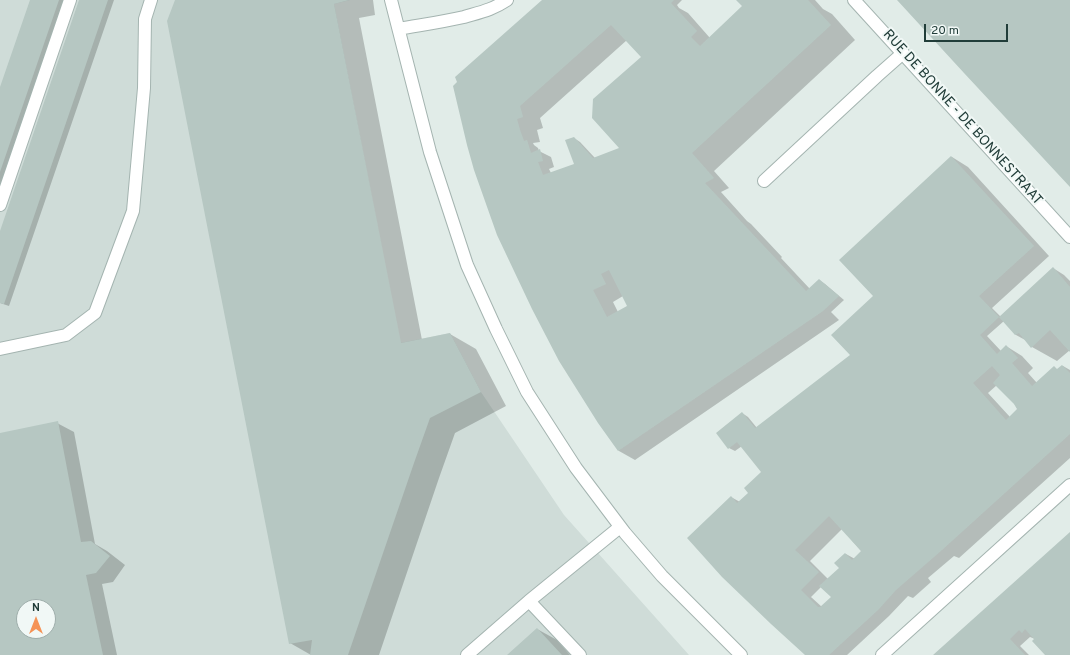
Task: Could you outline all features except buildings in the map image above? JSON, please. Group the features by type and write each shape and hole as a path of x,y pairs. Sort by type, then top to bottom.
{"street":[{"path":"0,205 70,0"},
{"path":"0,349 66,335 95,313 133,211 144,88 144,19 151,0"},
{"path":"391,0 430,152 467,265 496,329 528,392 576,468 620,527 662,576 741,655"},
{"path":"399,29 486,12 499,6 507,0"},
{"name":"RUE DE BONNE - DE BONNESTRAAT","path":"854,0 1070,237"},
{"path":"764,181 902,53"},
{"path":"882,655 1070,485"},
{"path":"467,655 529,601 620,527"},
{"path":"529,601 580,655"}],"shaded area":[{"path":"0,0 350,0 334,4 400,343 450,333 481,392 564,515 689,655 0,655"}]}
